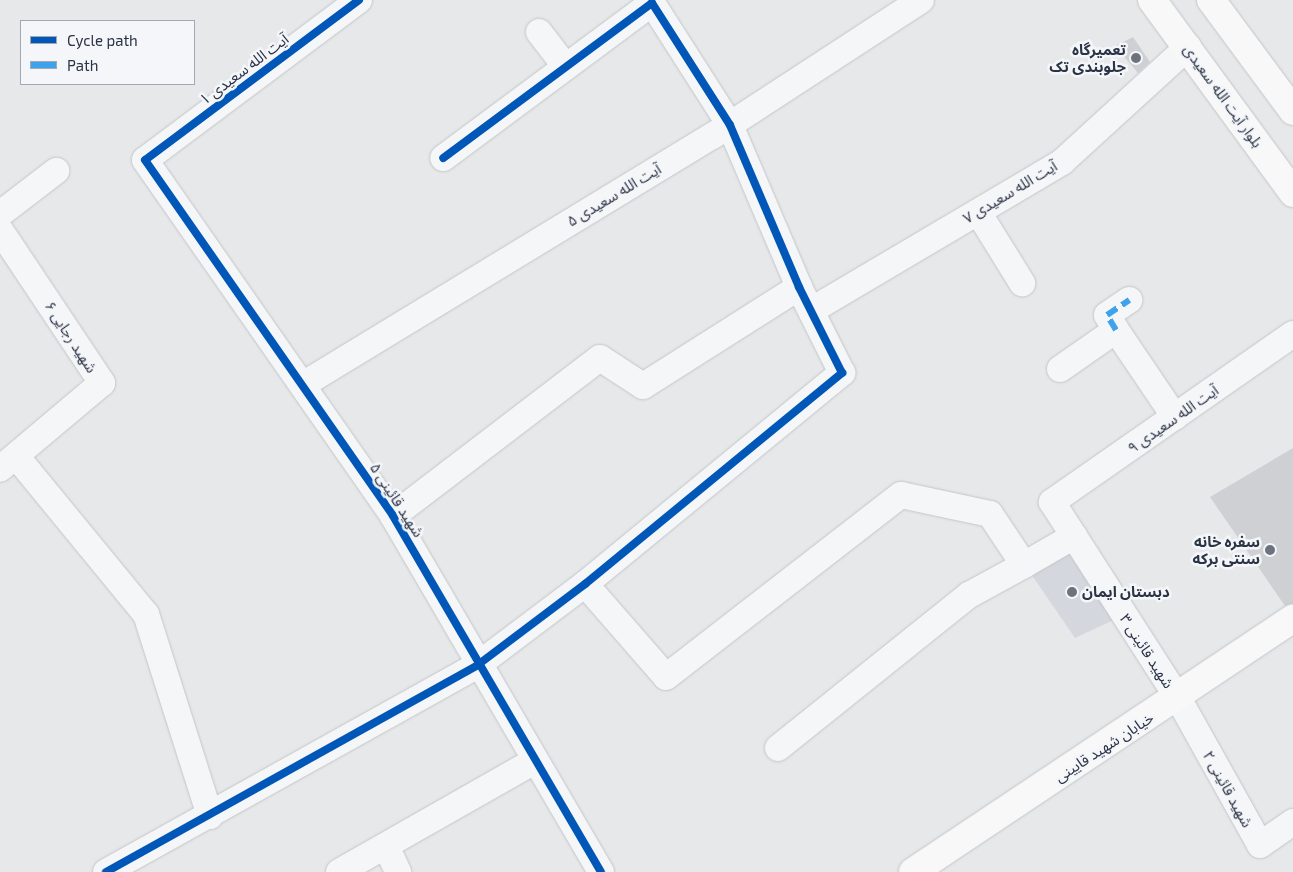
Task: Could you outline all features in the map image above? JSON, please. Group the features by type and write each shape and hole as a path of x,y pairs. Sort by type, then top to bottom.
{"street":[{"name":"آیت الله سعیدی ۱","path":"145,160 359,0"},
{"name":"آیت الله سعیدی ۵","path":"304,384 730,125 921,0"},
{"name":"بلوار آیت الله سعیدی","path":"1152,0 1293,193"},
{"path":"1211,0 1293,111"},
{"path":"106,872 210,816 479,664 585,584 842,373 799,287 730,125 652,3 443,158"},
{"path":"539,32 566,67"},
{"name":"آیت الله سعیدی ۷","path":"812,310 1062,162 1188,47"},
{"name":"شهید قائینی ۵","path":"145,160 304,384 393,516 479,664 533,762 600,872"},
{"path":"0,214 56,171"},
{"path":"978,212 1022,284"},
{"name":"شهید رجایی ۶","path":"0,230 102,383 8,462"},
{"path":"393,516 600,358 643,386 799,287"},
{"path":"1128,300 1107,315 1175,417"},
{"path":"1060,369 1116,330"},
{"name":"آیت الله سعیدی ۹","path":"1052,502 1293,334"},
{"path":"8,462 146,614 210,816"},
{"path":"585,584 666,677 900,495 990,514 1024,565"},
{"name":"شهید قائینی ۳","path":"1052,502 1178,698"},
{"path":"778,748 969,595 1074,536"},
{"name":"خیابان شهید قایینی","path":"913,872 1178,698 1293,619"},
{"name":"شهید قائینی ۲","path":"1178,698 1260,845 1293,822"},
{"path":"339,872 533,762"},
{"path":"386,846 398,872"}],"shaded area":[{"name":"دبستان ایمان","path":"1070,546 1118,618 1075,638 1025,565"}],"building":[{"name":"تعمیرگاه جلوبندی تک","path":"1133,37 1150,62 1138,73 1115,46"},
{"name":"سفره خانه سنتی برکه","path":"1293,448 1293,604 1285,606 1210,497"}],"marked path":[{"path":"1116,330 1107,315 1129,300"}],"cycle path":[{"path":"359,0 145,160 393,516 601,872"},
{"path":"106,872 479,664 585,584 842,373 799,287 730,125 652,3 443,158"}],"place":[{"name":"تعمیرگاه جلوبندی تک","path":"1136,58"},
{"name":"سفره خانه سنتی برکه","path":"1270,550"},
{"name":"دبستان ایمان","path":"1072,592"}]}
